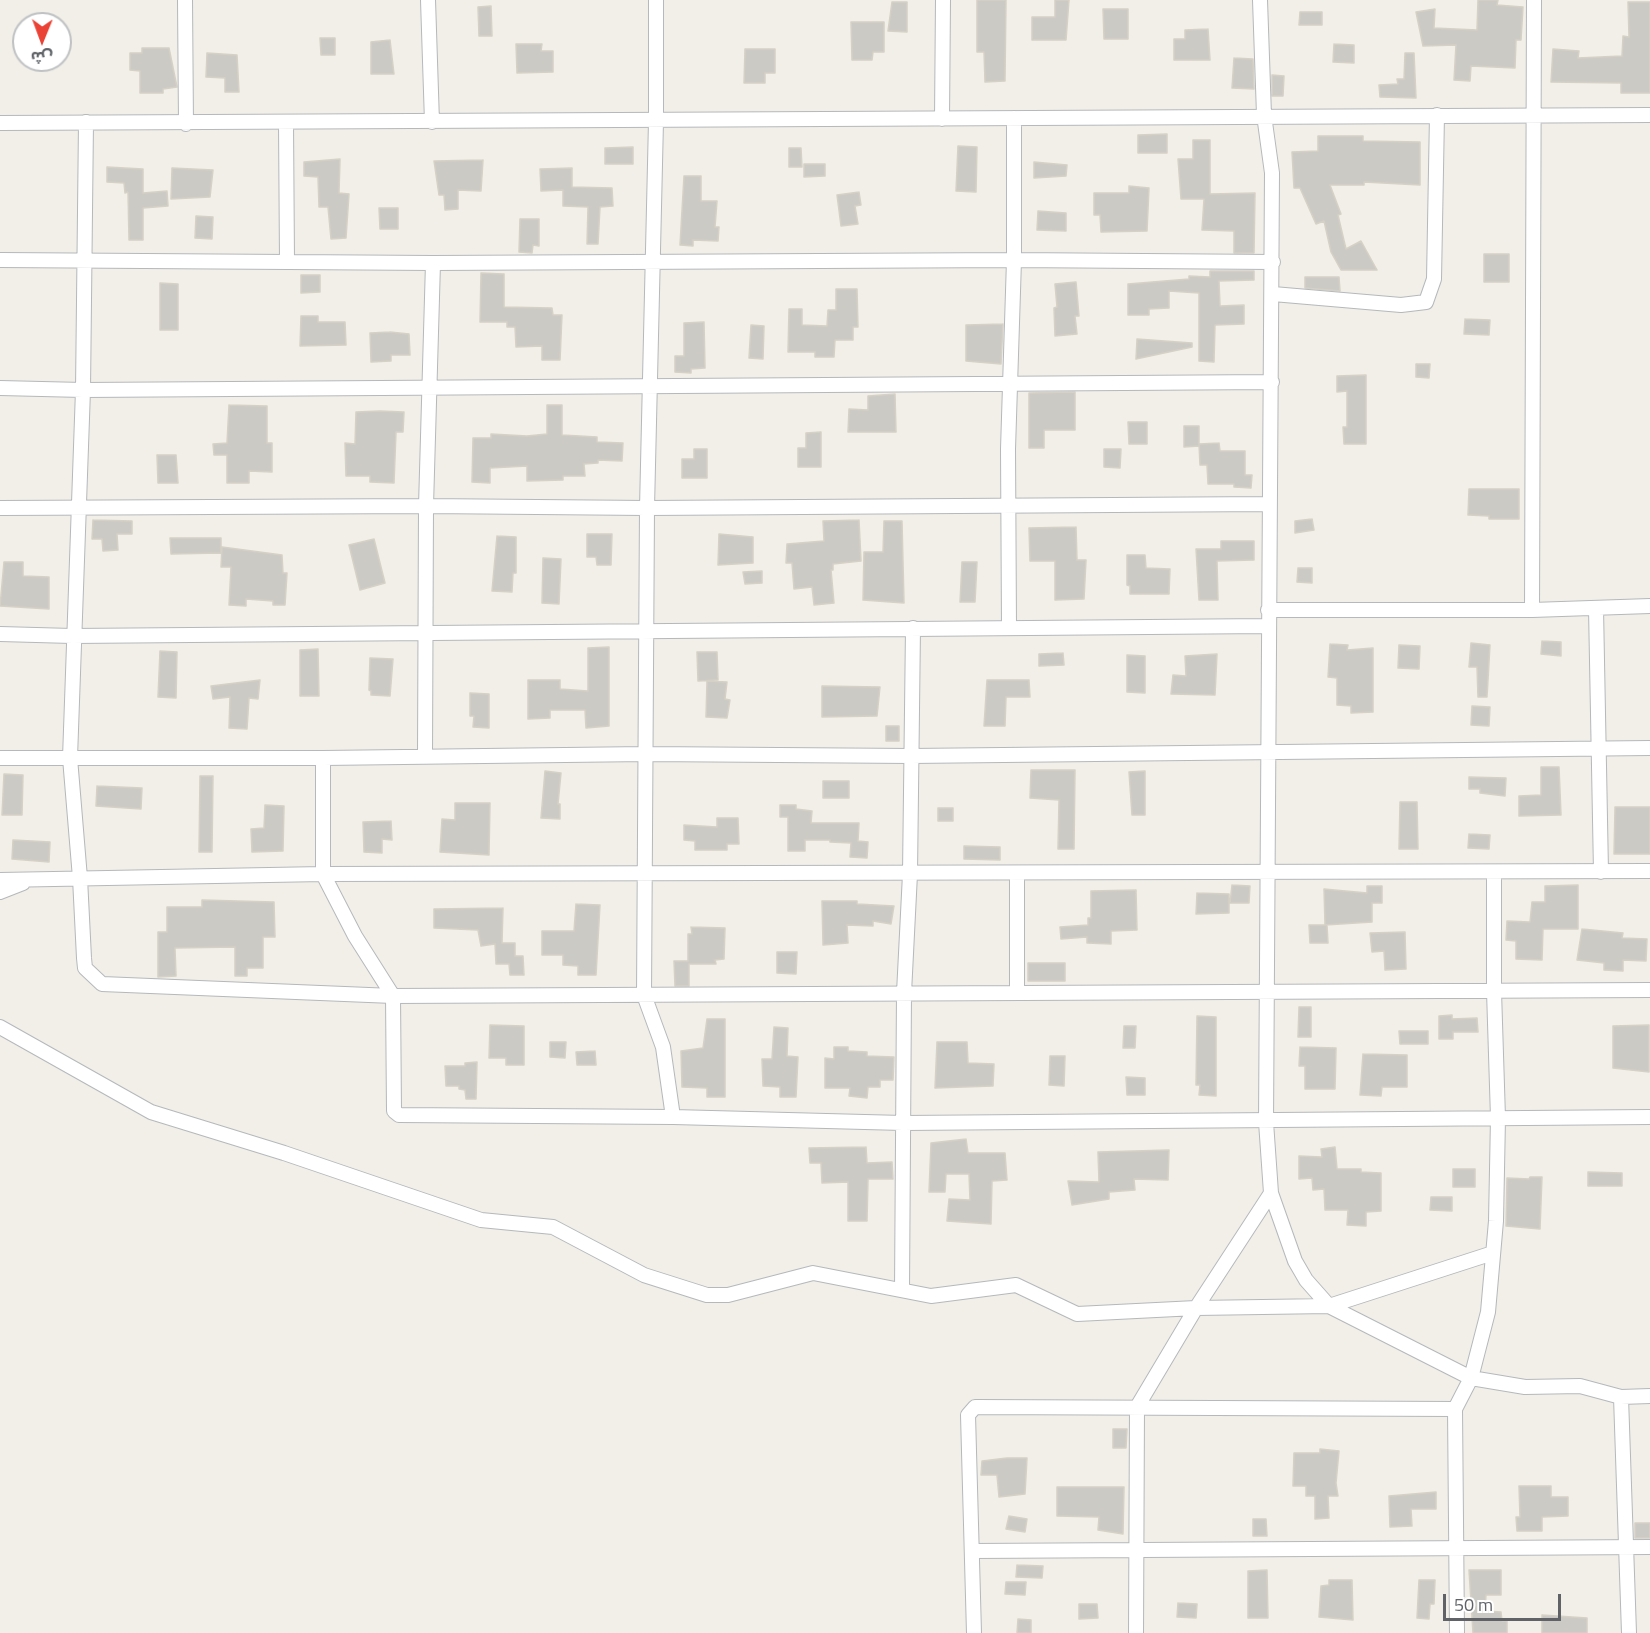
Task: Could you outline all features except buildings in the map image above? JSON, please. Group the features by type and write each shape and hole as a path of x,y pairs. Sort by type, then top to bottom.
{"street":[{"path":"185,0 186,124"},
{"path":"428,0 432,122"},
{"path":"656,0 656,121 647,508 644,995 663,1047 673,1117"},
{"path":"942,119 943,0"},
{"path":"1260,0 1264,115 1272,173 1273,262 1268,610 1266,1122 1271,1193 1295,1261 1306,1280 1329,1306 1471,1378 1525,1387 1580,1386 1621,1397 1650,1396"},
{"path":"1532,610 1534,0"},
{"path":"0,123 186,124 1264,115 1650,115"},
{"path":"1273,294 1401,305 1426,302 1434,279 1437,115"},
{"path":"1009,627 1008,507 1014,260 1014,118"},
{"path":"86,122 83,390 72,636 70,758 85,968 102,984 393,996 1650,990"},
{"path":"286,123 287,261"},
{"path":"0,260 433,263 1014,260 1273,262"},
{"path":"425,756 426,506 433,263"},
{"path":"0,388 83,390 651,384 1272,382"},
{"path":"0,508 1008,507 1269,504"},
{"path":"1268,610 1532,610 1650,606"},
{"path":"1596,608 1601,872"},
{"path":"0,634 72,636 1268,626"},
{"path":"902,1290 904,993 910,874 913,628"},
{"path":"0,758 323,758 646,754 911,756 1650,748"},
{"path":"323,758 323,874 355,936 393,996 394,1111 399,1115 673,1117 903,1123 1266,1122 1650,1117"},
{"path":"0,880 323,874 1650,871"},
{"path":"1457,1633 1455,1409 1471,1378 1488,1312 1493,1253 1498,1118 1494,991 1494,873"},
{"path":"1017,874 1017,993"},
{"path":"0,892 33,879"},
{"path":"0,1027 151,1112 284,1153 481,1220 553,1227 644,1275 707,1295 728,1295 813,1273 942,1297 1016,1285 1068,1311 1089,1315 1196,1308 1329,1306 1493,1253"},
{"path":"1137,1633 1135,1551 1137,1407 1196,1308 1271,1193"},
{"path":"1621,1397 1629,1633"},
{"path":"974,1633 968,1415 975,1407 1455,1409"},
{"path":"973,1551 1650,1547"}]}
